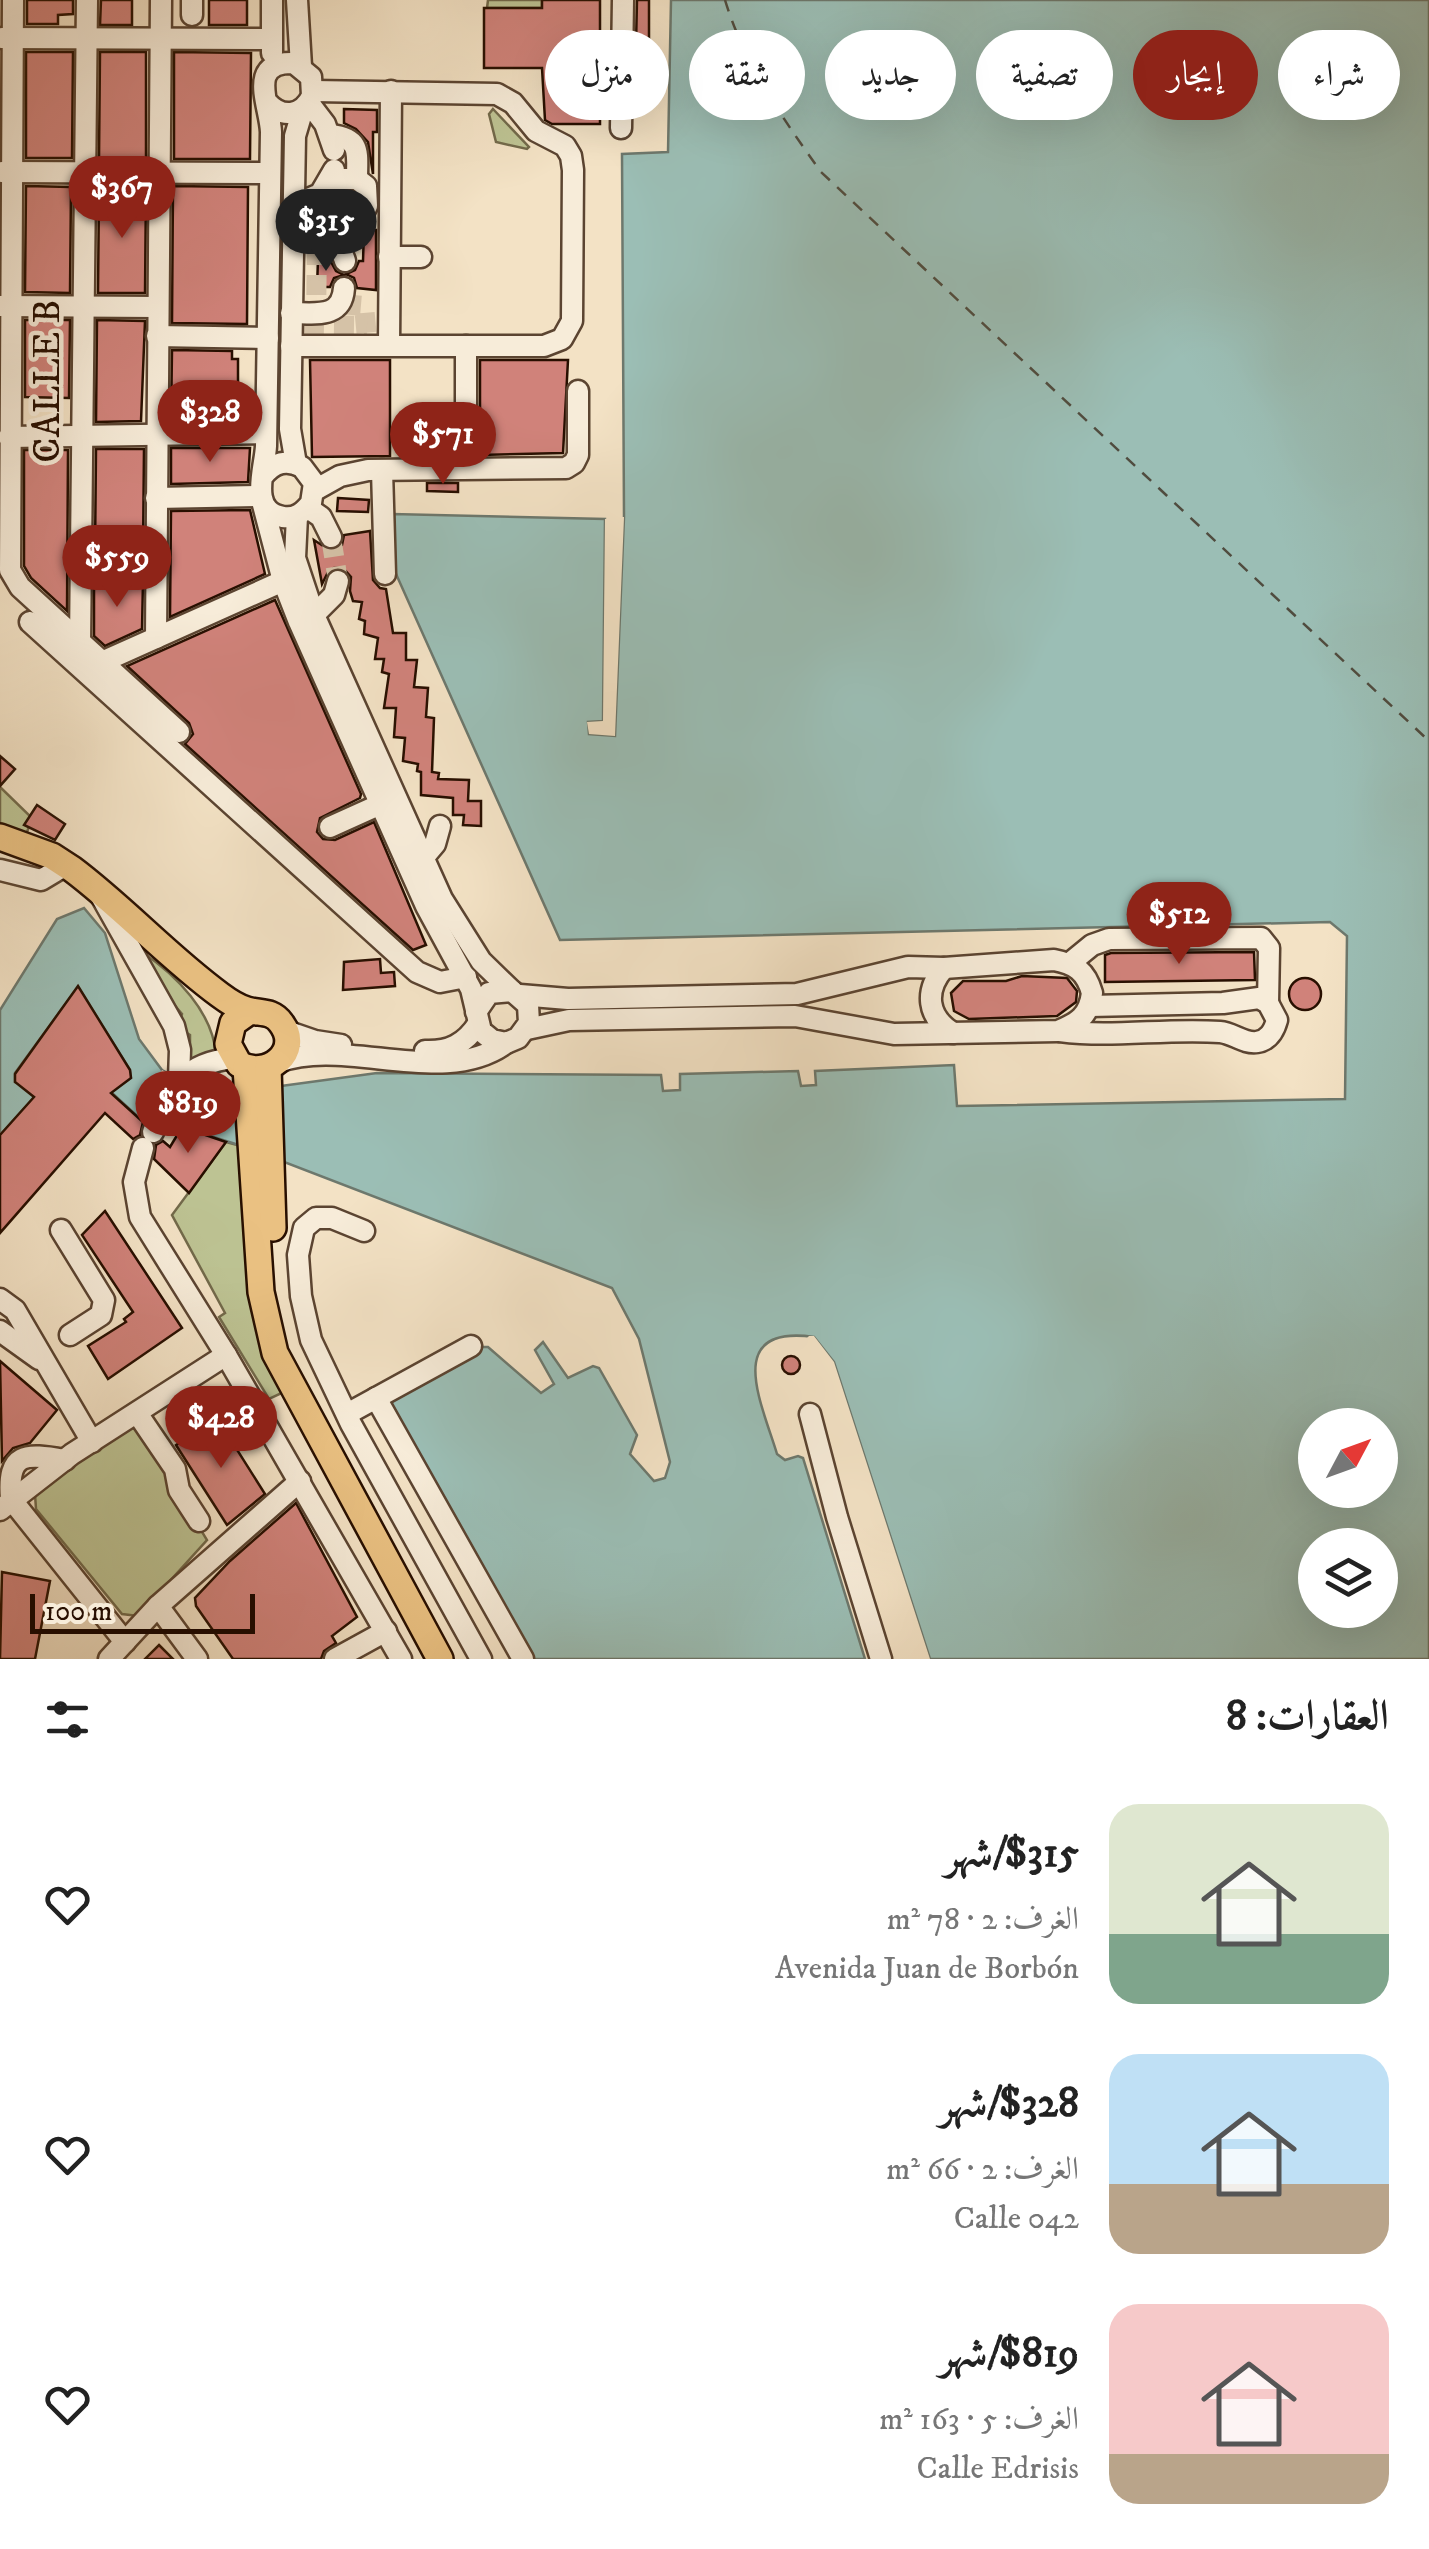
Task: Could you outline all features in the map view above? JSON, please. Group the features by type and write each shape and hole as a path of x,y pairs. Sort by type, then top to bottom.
{"main road":[{"path":"0,837 52,856 96,888 218,993 250,1011 272,1014 286,1031 287,1046 256,1072"},
{"path":"250,1011 229,1030 228,1044 256,1072 276,1292 292,1355 452,1659"},
{"path":"262,1168 261,1292 275,1353 440,1659"}],"street":[{"path":"13,0 6,38 5,306 9,437 5,565 20,588 179,732"},
{"name":"CALLE B","path":"80,643 87,0"},
{"path":"156,638 161,0"},
{"path":"272,0 272,68"},
{"path":"297,0 301,66"},
{"path":"621,128 623,0"},
{"path":"6,38 271,40"},
{"path":"506,1043 486,1036 466,978 426,906 283,581 262,491 270,122 264,80 272,68 286,62 301,66 311,77 309,101 295,136 290,429 299,466 312,477 295,558 314,616 461,934 487,970 516,993 530,1011 527,1029"},
{"path":"267,102 288,114 309,101 391,91 466,95 495,106 528,139 554,148 574,180 572,322 556,343 291,346"},
{"path":"389,346 391,91"},
{"path":"293,211 362,214 368,191 332,159 309,101"},
{"path":"293,211 312,200 343,136 353,142 357,154 357,180"},
{"path":"6,172 269,174"},
{"path":"293,241 333,244 341,250 345,261"},
{"path":"390,250 420,250"},
{"path":"291,312 332,311 340,304 344,288"},
{"path":"5,306 157,307"},
{"path":"157,336 268,338"},
{"path":"466,346 466,468"},
{"path":"262,491 277,464 375,470 570,466 578,455 578,392"},
{"path":"9,437 266,433"},
{"path":"262,491 280,516 306,505 340,476 375,470"},
{"path":"375,470 385,574"},
{"path":"156,498 262,491"},
{"path":"306,505 321,518 331,537"},
{"path":"82,568 156,568"},
{"path":"102,662 283,581"},
{"path":"314,616 329,600 338,582"},
{"path":"30,622 417,972 440,982 466,978"},
{"path":"330,827 381,804"},
{"path":"424,858 436,844 440,826"},
{"path":"0,870 41,880 66,866"},
{"path":"96,888 174,1026 180,1050 179,1079 148,1140 134,1182 140,1217 226,1355 401,1659"},
{"path":"179,1079 199,1066 256,1072 309,1055 455,1062 483,1056 527,1029 554,1021 796,1016 894,1034 1220,1032 1249,1042 1259,1042 1274,1030 1277,1020 1268,1003 1269,948 1260,938 1109,939 1092,945 1070,963"},
{"path":"286,1031 328,1044 433,1052 464,1041 489,993 496,990 552,999 797,994 897,969 1054,960 1070,963 1089,981 1092,993 1090,1006 1075,1024 1058,1031"},
{"path":"944,968 931,990 930,1003 942,1026 954,1032"},
{"path":"1090,1006 1223,1003 1259,998 1268,1003"},
{"path":"364,1231 332,1218 316,1218 304,1228 298,1254 301,1296 311,1340 480,1659"},
{"path":"61,1230 104,1300 101,1314 70,1336"},
{"path":"0,1299 12,1306 92,1442"},
{"path":"0,1331 45,1363"},
{"path":"347,1414 471,1346"},
{"path":"125,1642 5,1504 226,1355"},
{"path":"376,1398 523,1659"},
{"path":"137,1413 226,1545"},
{"path":"810,1414 881,1659"},
{"path":"177,1476 179,1490 199,1521"},
{"path":"110,1659 158,1606 300,1481"},
{"path":"158,1606 197,1659"},
{"path":"335,1659 386,1631"}],"green space":[{"path":"488,0 542,0 542,8 487,8"},
{"path":"493,109 527,149 496,142 489,114"},
{"path":"0,787 32,818 26,835 0,826"},
{"path":"142,952 191,996 208,1024 216,1055 205,1054 190,1060 190,1035 177,1027 182,1014 158,986"},
{"path":"226,1142 241,1146 286,1391 269,1399 219,1317 225,1313 172,1215"},
{"path":"129,1425 143,1435 207,1540 138,1616 122,1614 36,1509 35,1494"}],"water":[{"path":"671,0 1429,0 1429,1659 930,1659 834,1362 814,1337 785,1336 767,1343 758,1355 758,1392 777,1454 785,1460 803,1458 865,1659 531,1659 390,1404 393,1398 481,1347 488,1347 541,1393 554,1384 535,1350 543,1342 568,1378 593,1366 599,1368 637,1435 630,1454 654,1481 665,1478 670,1462 639,1339 612,1288 245,1147 182,1127 171,1147 111,1092 131,1078 130,1070 78,987 15,1073 15,1082 40,1091 0,1135 0,1010 57,919 84,908 105,933 139,1039 162,1070 200,1091 281,1086 377,1073 661,1075 663,1091 680,1090 680,1074 798,1071 801,1086 816,1085 815,1071 954,1065 957,1106 1345,1099 1347,936 1330,922 560,940 392,565 393,514 605,519 603,721 588,722 589,734 615,736 624,517 622,154 668,152"}],"pier":[{"path":"619,517 624,517 615,736 589,734 587,722 603,721 605,519 610,518 608,722 593,729 610,731"},
{"path":"162,1070 200,1091 171,1147 137,1116"},
{"path":"814,1336 834,1362 930,1659 925,1659 829,1364 812,1341 805,1340"}],"building":[{"path":"27,0 73,0 73,14 58,15 58,24 27,24"},
{"path":"101,0 132,0 132,25 100,25"},
{"path":"209,0 247,0 247,25 209,25"},
{"path":"542,0 600,0 600,30 545,30 545,120 542,68 484,68 484,8 542,8"},
{"path":"637,0 649,0 649,30 636,30"},
{"path":"26,52 73,52 72,158 26,158"},
{"path":"100,52 146,52 146,159 99,159"},
{"path":"174,52 251,53 250,159 174,159"},
{"path":"344,109 377,110 373,174 368,142 344,123"},
{"path":"545,120 600,120 600,124 552,124"},
{"path":"26,186 71,187 70,293 25,292"},
{"path":"173,186 248,187 247,324 172,323"},
{"path":"99,190 146,190 145,293 98,293"},
{"path":"364,230 376,230 376,290 357,288 354,278 346,274 363,261"},
{"path":"318,260 330,260 336,271 344,275 334,278 330,287 317,287"},
{"path":"25,320 70,320 69,398 25,397"},
{"path":"97,320 145,321 141,421 96,422"},
{"path":"172,350 232,351 232,359 238,359 238,411 232,411 232,420 171,421"},
{"path":"310,360 390,360 390,456 312,457"},
{"path":"480,360 568,360 563,453 480,455"},
{"path":"171,448 250,448 248,482 171,484"},
{"path":"96,449 144,449 143,553 95,554"},
{"path":"24,450 68,450 67,611 31,578 24,566"},
{"path":"427,483 458,483 458,492 427,491"},
{"path":"338,498 369,500 368,512 337,511"},
{"path":"250,510 265,574 170,617 171,511"},
{"path":"370,531 373,580 386,589 393,633 406,633 406,660 417,660 414,687 428,688 426,717 434,718 432,772 439,773 438,779 469,780 468,801 481,801 481,826 463,825 464,815 453,815 453,798 421,795 418,764 403,761 405,738 394,737 396,708 384,708 389,674 382,672 384,659 375,659 378,638 364,634 365,621 359,619 362,602 353,601 351,577 343,568 334,568 322,584 314,540 331,551 342,545 344,535"},
{"path":"143,581 142,629 105,646 94,636 94,582"},
{"path":"275,600 361,794 320,818 317,832 323,839 335,840 374,822 426,945 413,950 185,744 193,734 189,723 127,666"},
{"path":"0,756 15,769 0,786"},
{"path":"37,805 65,824 55,840 24,825"},
{"path":"1254,952 1255,980 1105,982 1105,955 1111,953"},
{"path":"380,959 381,973 394,972 395,986 343,990 344,962"},
{"path":"1022,976 1067,978 1077,991 1076,1002 1057,1016 969,1019 954,1011 951,993 963,981 1006,981"},
{"path":"1305,978 1316,983 1321,994 1316,1005 1305,1010 1294,1005 1289,994 1294,983"},
{"path":"78,986 130,1070 131,1078 111,1093 143,1122 140,1135 133,1139 105,1113 0,1233 0,1135 34,1097 15,1082 15,1074"},
{"path":"182,1127 226,1142 189,1193 154,1159 156,1145 163,1141 170,1147"},
{"path":"105,1211 182,1328 108,1379 88,1346 126,1322 124,1319 133,1312 82,1235"},
{"path":"791,1356 800,1365 791,1374 782,1365"},
{"path":"0,1361 57,1410 30,1443 13,1448 2,1461"},
{"path":"217,1418 265,1494 227,1525 176,1445"},
{"path":"296,1503 357,1617 332,1636 336,1643 324,1651 321,1659 233,1659 196,1606 195,1598"},
{"path":"2,1572 50,1581 35,1659 0,1659"},
{"path":"159,1645 173,1659 145,1659"}],"ferry route":[{"path":"725,0 754,68 821,172 1429,741"}],"tunnel":[{"path":"316,325 317,242"},
{"path":"341,304 364,306 367,338"},
{"path":"304,325 367,326"},
{"path":"331,537 338,581"}]}
